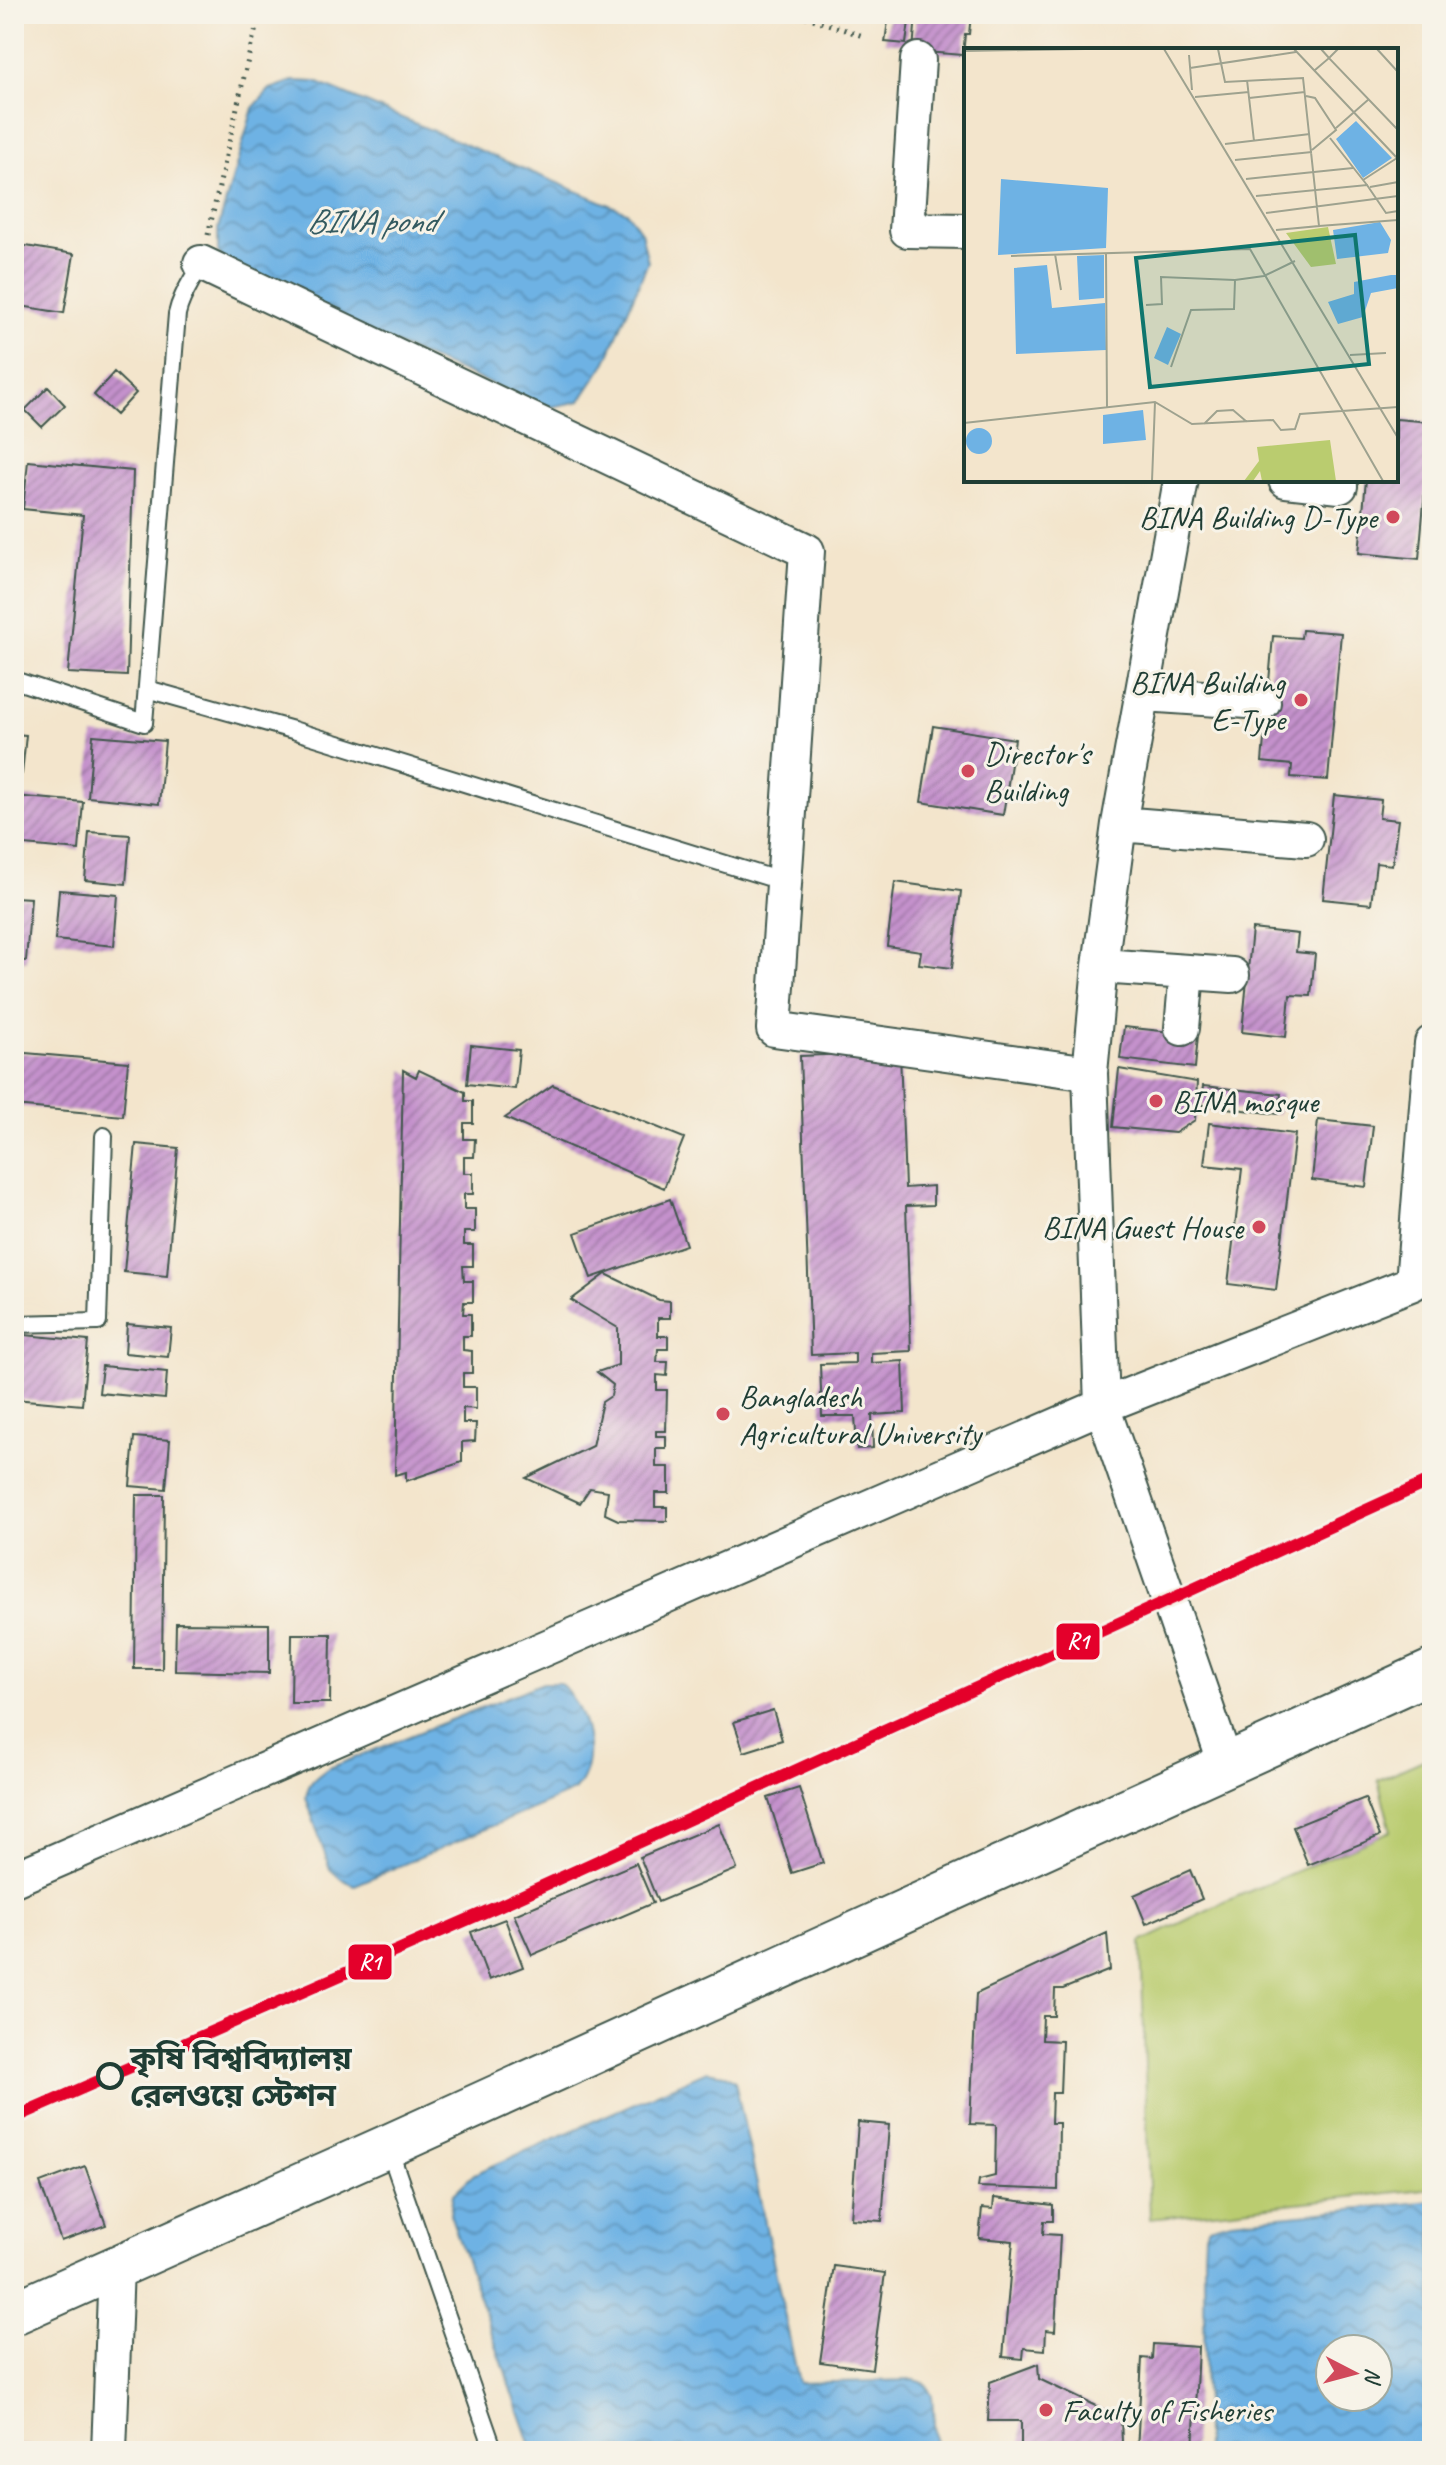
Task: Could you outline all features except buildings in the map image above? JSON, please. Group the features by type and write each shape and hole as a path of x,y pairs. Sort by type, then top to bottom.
{"street":[{"path":"918,60 907,230 964,231"},
{"path":"201,263 807,551 774,1029 1090,1073"},
{"path":"1181,482 1119,824 1100,966 1090,1073 1102,1406 1226,1765"},
{"path":"1304,482 1340,486"},
{"path":"1144,694 1263,702"},
{"path":"1119,824 1306,839"},
{"path":"1100,966 1232,975"},
{"path":"1182,1028 1187,972"},
{"path":"14,1879 1102,1406 1413,1283 1432,1043"},
{"path":"14,2313 1432,1671"},
{"path":"109,2451 116,2267"}],"lane":[{"path":"14,680 144,723 177,314 180,297 188,290 201,263"},
{"path":"147,689 293,730 784,882"},
{"path":"14,1324 98,1322 104,1136"},
{"path":"388,2146 494,2451"}],"path":[{"path":"201,263 260,14"},
{"path":"798,14 863,36"}],"green space":[{"path":"1432,1756 1432,2188 1150,2219 1141,1942 1224,1902 1391,1831 1378,1780"}],"water":[{"name":"BINA pond","path":"293,81 316,82 627,212 641,232 648,262 606,362 580,401 552,407 530,400 256,286 230,268 218,252 218,229 253,108 270,89"},
{"path":"543,1683 560,1683 577,1706 583,1721 587,1736 587,1765 574,1791 355,1885 341,1879 330,1869 306,1798 310,1784 316,1778 327,1769"},
{"path":"707,2071 724,2074 735,2081 799,2383 914,2380 925,2383 932,2396 936,2451 533,2451 450,2214 453,2194 474,2174"},
{"path":"1432,2201 1432,2451 1205,2451 1204,2256 1205,2234 1209,2227 1231,2221"}],"transit line":[{"name":"R1","path":"14,2118 501,1905 1432,1480"}],"place":[{"name":"BINA Building D-Type","path":"1393,517"},
{"name":"BINA Building E-Type","path":"1301,700"},
{"name":"Director's Building","path":"968,771"},
{"name":"BINA mosque","path":"1156,1101"},
{"name":"BINA Guest House","path":"1259,1227"},
{"name":"Bangladesh Agricultural University","path":"723,1414"},
{"name":"কৃষি বিশ্ববিদ্যালয় রেলওয়ে স্টেশন","path":"110,2076"},
{"name":"Faculty of Fisheries","path":"1046,2410"}]}
